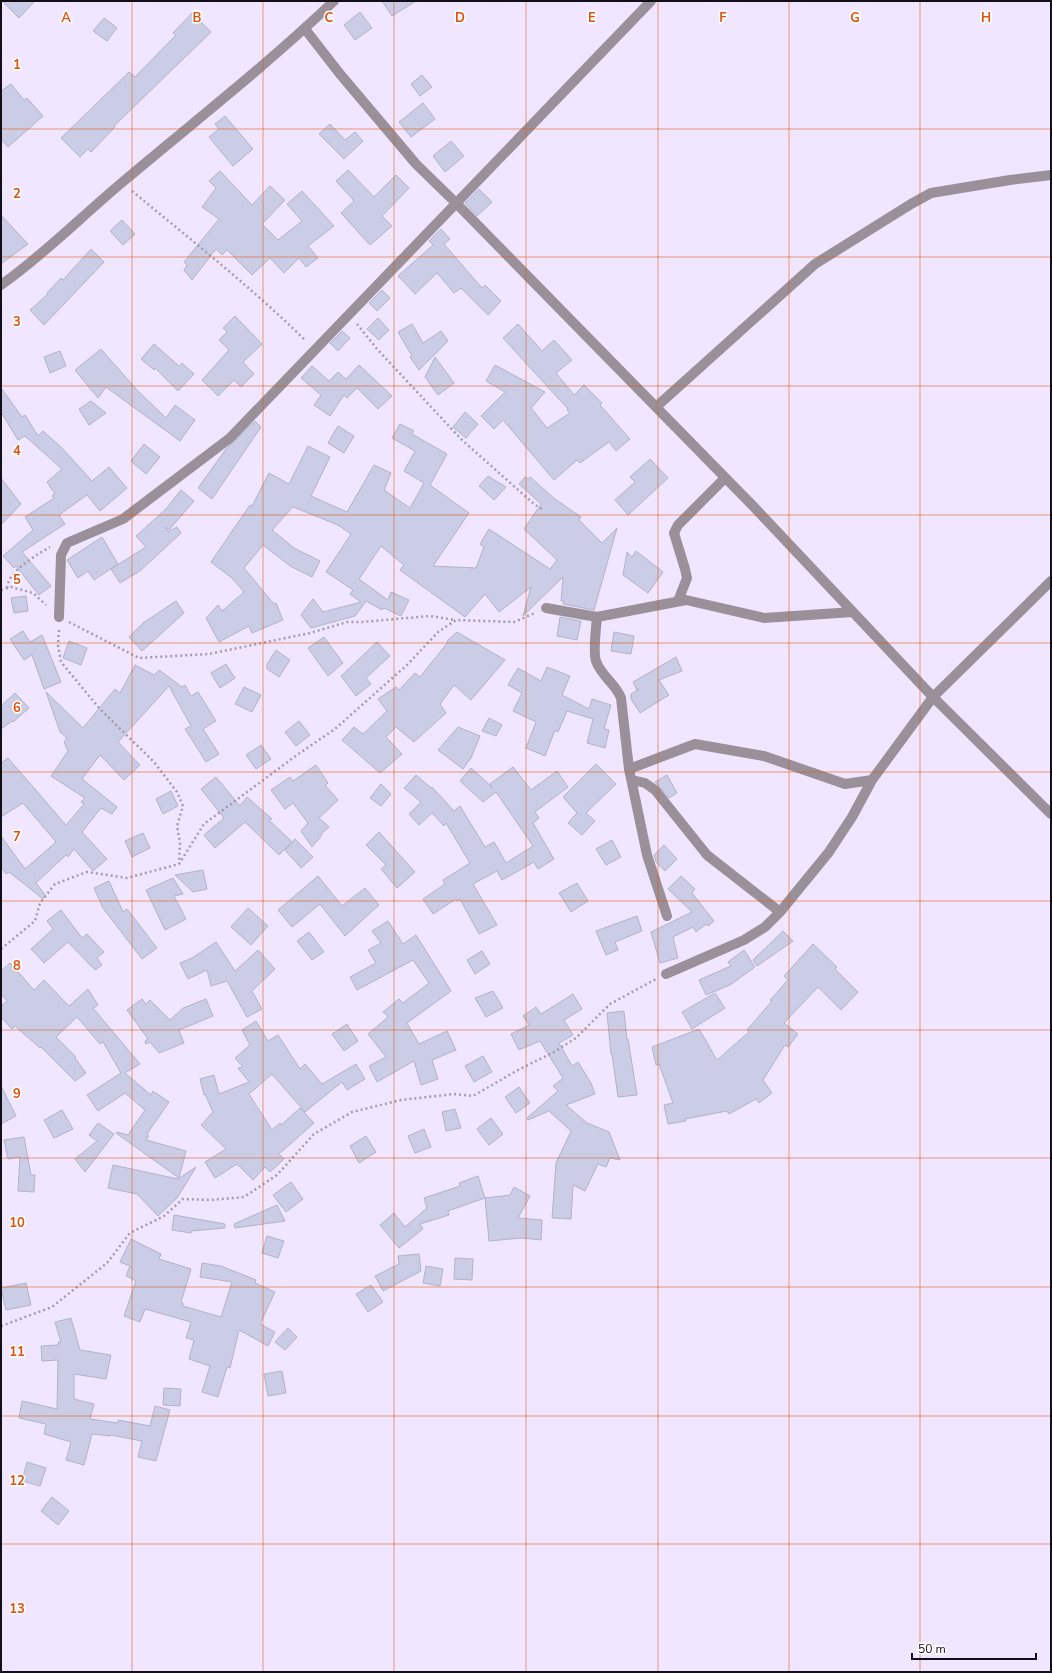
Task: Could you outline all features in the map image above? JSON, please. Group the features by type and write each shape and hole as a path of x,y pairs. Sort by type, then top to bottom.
{"street":[{"path":"1,285 20,271 121,183 305,29 334,1"},
{"path":"59,617 61,555 67,544 123,519 230,438 651,1"},
{"path":"305,29 345,80 416,164 656,407 933,697 1051,814"},
{"path":"656,407 815,264 911,204 931,193 1051,175"},
{"path":"678,601 686,578 686,569 674,533 678,525 724,478"},
{"path":"666,974 744,940 765,927 780,912 829,852 852,817 872,780 933,697 1051,581"},
{"path":"546,608 597,616 686,600 764,618 853,612"},
{"path":"597,616 595,660 618,690 621,698 629,768 647,855 667,916"},
{"path":"629,768 695,744 764,756 845,784 872,780"},
{"path":"632,780 645,783 655,790 707,855 780,912"}],"path":[{"path":"121,183 222,265 280,316 309,344"},
{"path":"352,319 377,349 462,440 534,504 543,510"},
{"path":"7,588 10,578 36,555 50,547 67,544"},
{"path":"1,590 11,587 33,593 59,617 139,658 209,654 310,633 347,622 430,616 456,620 514,622 546,608"},
{"path":"59,617 58,645 61,662 99,708 154,762 177,792 183,806 177,826 180,843 179,864"},
{"path":"1,949 35,921 40,903 55,884 86,872 127,878 179,864 204,824 297,755 336,729 408,665 438,632 456,620"},
{"path":"1,1326 52,1307 107,1263 130,1233 164,1216 183,1199 211,1200 244,1197 277,1175 314,1134 352,1112 401,1100 454,1094 473,1096 518,1070 554,1052 576,1038 610,1004 666,974"}],"building":[{"path":"2,1 35,1 19,18"},
{"path":"382,1 416,1 392,16"},
{"path":"360,12 372,28 355,40 344,25"},
{"path":"192,13 211,32 114,126 115,127 91,152 88,149 80,157 61,138 129,72 135,77 176,35 173,33"},
{"path":"104,18 117,28 107,41 93,31"},
{"path":"422,75 432,87 420,96 411,84"},
{"path":"11,84 24,100 27,98 43,116 8,147 1,139 1,91"},
{"path":"423,103 435,119 411,137 399,122"},
{"path":"225,116 253,149 233,166 209,137 219,129 215,124"},
{"path":"330,124 345,140 355,132 363,141 344,159 319,134"},
{"path":"451,141 464,156 445,172 433,156"},
{"path":"348,170 374,197 396,175 409,188 382,216 392,226 370,245 341,213 354,201 336,181"},
{"path":"220,171 252,205 270,186 285,200 262,224 278,240 302,221 287,204 302,191 334,226 308,246 318,258 306,267 299,258 284,273 270,258 252,275 227,250 222,255 216,249 192,280 184,270 187,265 184,262 219,219 202,207 216,188 209,181"},
{"path":"479,189 492,202 477,216 465,203"},
{"path":"1,215 28,244 1,264"},
{"path":"122,220 135,234 123,245 110,231"},
{"path":"441,229 450,239 444,244 482,288 485,285 501,301 488,315 461,288 454,293 437,273 415,294 398,276 433,245 429,241"},
{"path":"91,249 104,262 44,325 30,310 48,294 47,293 61,278 63,280"},
{"path":"382,290 390,298 377,311 369,303"},
{"path":"235,316 262,344 243,362 254,374 241,387 234,380 218,396 202,380 229,350 219,340 227,332 223,328"},
{"path":"378,318 389,330 379,340 367,329"},
{"path":"412,324 423,343 441,331 448,341 419,370 410,357 412,356 398,332"},
{"path":"518,324 542,351 554,340 572,360 556,373 574,395 584,385 602,403 600,405 630,439 616,451 609,442 580,463 577,460 554,480 503,420 494,429 481,416 505,392 486,381 495,365 545,392 531,408 547,428 570,413 503,338"},
{"path":"342,331 350,338 338,351 330,343"},
{"path":"154,344 179,366 182,363 194,374 178,391 155,368 154,370 141,359"},
{"path":"101,349 136,389 166,418 175,405 195,420 180,441 106,387 98,398 75,370"},
{"path":"60,351 66,366 50,373 44,357"},
{"path":"435,357 454,383 438,395 425,377"},
{"path":"359,365 392,396 378,409 357,388 347,398 344,395 330,416 314,405 321,395 301,378 312,366 329,381 338,372 346,379"},
{"path":"1,388 22,417 25,415 38,436 43,431 62,448 92,481 109,467 127,488 100,511 87,495 59,515 65,524 22,552 51,586 39,595 16,566 14,568 3,556 33,530 25,517 54,498 52,496 55,494 47,482 62,469 25,436 18,440 1,412"},
{"path":"91,401 106,413 89,425 79,409"},
{"path":"465,412 478,424 466,438 453,427"},
{"path":"255,421 261,427 212,499 198,488 226,449"},
{"path":"400,424 414,431 412,434 447,454 430,485 469,513 433,566 476,568 484,547 480,544 489,529 550,569 557,560 524,529 541,504 519,484 525,477 528,479 530,477 555,499 581,517 579,520 602,543 617,528 594,610 563,604 564,601 561,601 563,577 523,616 531,587 499,612 485,594 465,617 400,570 404,565 381,546 359,579 388,600 391,592 409,600 401,616 384,608 382,610 366,601 355,616 311,628 301,615 313,599 323,612 361,602 350,594 353,590 326,572 351,534 338,525 293,507 272,530 294,548 320,561 312,577 290,566 263,545 244,568 274,604 276,603 283,620 252,633 249,626 219,642 206,618 218,605 222,611 244,592 233,579 211,562 250,505 252,506 269,473 289,484 308,446 330,457 311,496 347,512 374,465 391,473 384,490 410,508 424,483 404,471 415,451 392,438"},
{"path":"338,426 354,436 344,453 328,443"},
{"path":"144,444 160,457 146,474 131,461"},
{"path":"650,459 668,478 628,515 615,500 635,482 630,477"},
{"path":"488,476 506,487 494,500 479,486"},
{"path":"1,478 21,504 1,525"},
{"path":"181,490 194,501 169,530 165,527 168,532 177,527 181,533 140,571 120,583 111,569 146,547 136,536 166,509"},
{"path":"102,537 118,564 94,580 88,571 78,578 67,560"},
{"path":"636,551 663,572 648,593 623,575 627,552 632,557"},
{"path":"26,596 28,611 14,613 11,598"},
{"path":"176,601 184,613 142,651 129,637 143,623"},
{"path":"560,617 581,621 577,640 557,636"},
{"path":"23,631 30,642 42,635 61,682 44,689 32,655 24,660 10,639"},
{"path":"457,632 505,660 471,700 454,685 440,704 446,713 414,742 396,727 386,737 402,754 380,773 342,740 354,727 363,734 387,711 378,699 396,687 399,690 415,673 420,677 448,642 447,641"},
{"path":"614,632 634,636 631,654 611,651"},
{"path":"324,637 343,663 328,676 308,648"},
{"path":"69,641 87,648 81,665 63,658"},
{"path":"377,642 390,656 366,678 371,684 356,696 341,676"},
{"path":"276,650 290,660 279,677 267,669 267,664"},
{"path":"676,657 682,671 659,680 669,695 640,713 631,699 631,694 639,689 637,690 633,682"},
{"path":"226,664 235,678 220,688 211,673"},
{"path":"135,665 154,675 159,670 182,687 185,685 191,696 198,692 216,721 203,729 219,754 206,762 185,729 191,726 169,686 118,742 140,765 124,780 100,755 82,779 117,807 112,814 101,808 82,832 107,859 93,871 74,849 68,857 66,855 36,883 46,896 43,899 9,872 6,874 1,867 1,836 25,869 56,842 23,803 1,817 1,763 8,758 66,825 84,804 81,802 85,798 51,776 68,751 64,742 67,738 60,732 46,692 83,728 115,689 120,693"},
{"path":"547,667 570,676 562,695 589,709 592,699 611,705 604,729 609,730 605,748 587,743 593,719 567,711 558,732 555,730 545,756 526,748 536,722 513,711 522,693 508,685 518,668 541,681"},
{"path":"244,687 261,695 252,712 235,704"},
{"path":"15,693 29,708 13,722 12,721 1,729 1,706"},
{"path":"489,718 502,725 496,736 482,731"},
{"path":"299,721 310,735 296,746 285,732"},
{"path":"458,727 480,736 471,758 463,769 438,750"},
{"path":"261,745 271,759 256,769 246,755"},
{"path":"596,764 616,784 586,813 595,821 582,835 568,823 577,813 563,797"},
{"path":"316,765 328,783 325,785 338,800 319,818 329,827 321,834 322,835 312,847 301,831 308,823 293,803 285,809 271,790 290,777 293,781"},
{"path":"513,767 531,790 557,771 568,787 535,812 539,818 533,823 554,859 538,869 534,862 502,880 497,871 473,884 497,925 479,934 460,899 457,901 456,899 433,914 423,899 445,884 443,880 470,863 446,823 444,826 432,813 419,825 409,814 421,802 404,788 416,775 431,788 432,787 454,811 460,806 485,847 494,842 506,863 533,846 496,792 483,802 460,781 471,768 493,788 490,784"},
{"path":"667,775 677,793 669,798 655,782"},
{"path":"216,777 240,806 247,797 272,819 269,820 292,842 279,855 245,822 215,848 204,835 224,818 201,789"},
{"path":"381,784 391,794 381,806 370,798"},
{"path":"171,791 178,806 163,814 156,799"},
{"path":"379,832 415,872 397,888 381,869 386,865 366,845"},
{"path":"143,833 150,848 132,857 125,841"},
{"path":"295,839 313,857 301,868 285,850"},
{"path":"612,840 621,857 606,865 596,849"},
{"path":"664,845 677,859 665,871 656,862 654,855"},
{"path":"203,870 207,889 193,892 175,875"},
{"path":"318,876 342,906 365,888 379,905 345,936 320,904 292,927 278,910"},
{"path":"681,876 695,889 692,893 714,921 708,926 706,924 696,932 693,927 673,937 678,958 660,963 651,932 692,912 668,889"},
{"path":"173,878 183,894 174,896 186,919 165,930 146,890"},
{"path":"109,881 123,912 127,909 157,948 142,959 103,908 94,888"},
{"path":"577,883 588,901 571,912 559,893"},
{"path":"248,908 268,926 251,945 231,927"},
{"path":"61,910 82,938 87,934 104,952 97,958 102,965 95,970 68,942 44,963 31,949 53,929 47,921"},
{"path":"637,916 642,931 615,942 618,950 606,955 596,931"},
{"path":"388,921 403,944 416,935 451,991 407,1023 419,1044 447,1031 456,1050 432,1060 438,1079 421,1085 414,1061 377,1082 369,1066 386,1057 368,1034 388,1017 383,1012 399,999 403,1003 429,983 413,960 357,990 350,977 376,963 368,950 381,943 372,931"},
{"path":"783,931 793,941 757,966 753,960"},
{"path":"309,932 324,952 312,960 297,941"},
{"path":"216,942 235,971 258,950 275,969 252,991 262,1009 247,1017 227,981 211,986 207,970 188,979 180,963 192,958"},
{"path":"813,944 837,967 835,969 858,992 841,1010 818,987 784,1023 798,1034 788,1047 785,1045 763,1080 772,1093 759,1103 756,1099 729,1114 727,1111 685,1119 686,1121 668,1124 664,1105 673,1103 659,1064 656,1065 652,1047 699,1029 717,1060 749,1032 747,1030 772,1001 770,1000 788,980 784,976"},
{"path":"744,950 755,967 730,985 706,995 699,980 731,966 728,962"},
{"path":"482,951 490,964 475,974 467,960"},
{"path":"10,963 34,990 44,980 69,1006 88,989 98,1005 93,1008 140,1064 125,1073 151,1095 153,1091 169,1102 147,1134 149,1136 146,1140 186,1151 179,1178 116,1133 128,1135 145,1110 125,1093 98,1111 87,1095 121,1073 103,1042 100,1044 77,1017 56,1037 76,1057 75,1058 86,1073 75,1081 41,1047 40,1048 15,1026 12,1029 1,1017 1,1006 7,1001 1,994 1,971"},
{"path":"493,991 503,1008 486,1017 475,998"},
{"path":"715,993 725,1008 692,1029 682,1012"},
{"path":"573,994 582,1009 564,1020 573,1035 559,1043 572,1066 578,1062 591,1083 595,1094 566,1105 587,1123 609,1132 620,1160 610,1158 606,1167 598,1164 585,1191 573,1185 571,1219 552,1218 556,1163 571,1131 549,1111 528,1120 527,1118 558,1091 553,1086 563,1078 540,1041 519,1050 511,1034 529,1025 523,1016 536,1007 541,1014"},
{"path":"142,999 146,1004 150,1000 170,1020 183,1008 206,999 213,1016 179,1030 184,1043 159,1053 150,1042 146,1044 145,1041 148,1039 127,1010"},
{"path":"624,1011 627,1040 628,1039 637,1095 618,1097 611,1054 607,1013"},
{"path":"256,1021 268,1041 278,1035 300,1069 305,1064 322,1084 356,1064 365,1079 347,1090 342,1082 305,1112 272,1074 249,1094 272,1130 280,1123 281,1125 300,1108 314,1123 279,1154 284,1159 270,1172 265,1167 253,1180 237,1164 215,1178 205,1162 226,1149 201,1125 213,1112 205,1094 204,1095 200,1079 214,1075 219,1094 249,1082 238,1068 243,1067 235,1058 250,1045 242,1030"},
{"path":"347,1024 358,1041 344,1051 332,1034"},
{"path":"483,1056 492,1072 474,1082 465,1066"},
{"path":"1,1086 16,1116 1,1124"},
{"path":"519,1087 530,1103 516,1113 505,1097"},
{"path":"455,1109 461,1128 446,1131 442,1112"},
{"path":"62,1110 73,1129 54,1138 44,1120"},
{"path":"491,1118 503,1134 489,1145 477,1129"},
{"path":"98,1123 114,1134 85,1172 75,1159 97,1141 89,1135"},
{"path":"424,1129 431,1147 415,1153 408,1136"},
{"path":"366,1136 376,1152 359,1163 350,1146"},
{"path":"24,1137 31,1175 35,1175 34,1192 18,1191 20,1157 8,1159 4,1140"},
{"path":"113,1165 178,1179 196,1167 177,1198 158,1216 137,1194 108,1188"},
{"path":"478,1176 485,1198 448,1211 449,1215 420,1224 423,1229 399,1248 380,1225 394,1213 405,1227 427,1208 424,1198 460,1186 459,1183"},
{"path":"291,1182 303,1199 286,1212 273,1195"},
{"path":"514,1187 530,1196 518,1218 542,1220 541,1240 522,1238 489,1241 485,1198 510,1195"},
{"path":"277,1205 285,1221 235,1228 234,1224"},
{"path":"174,1215 225,1224 225,1228 191,1231 191,1233 172,1230"},
{"path":"267,1236 284,1241 278,1258 262,1253"},
{"path":"131,1239 161,1254 159,1259 191,1269 181,1302 183,1303 183,1306 221,1317 232,1282 200,1277 202,1263 221,1266 256,1280 255,1283 275,1292 260,1324 275,1332 268,1346 239,1330 230,1368 227,1367 218,1397 202,1392 210,1366 189,1359 194,1340 186,1338 191,1322 145,1309 140,1322 124,1316 136,1281 126,1276 130,1266 120,1262"},
{"path":"419,1254 421,1271 383,1291 375,1276 399,1264 398,1256"},
{"path":"455,1258 473,1259 472,1280 454,1279"},
{"path":"426,1266 443,1269 440,1286 423,1283"},
{"path":"26,1283 31,1305 6,1310 1,1288"},
{"path":"371,1285 383,1302 368,1312 356,1294"},
{"path":"71,1318 80,1350 111,1355 106,1379 74,1374 74,1399 94,1404 90,1419 118,1423 118,1420 150,1426 155,1406 170,1410 156,1461 138,1457 142,1441 111,1435 92,1434 84,1465 66,1460 71,1442 44,1434 46,1424 19,1418 22,1401 57,1409 58,1360 42,1361 41,1346 59,1345 58,1342 61,1342 55,1322"},
{"path":"288,1328 297,1337 285,1350 275,1342"},
{"path":"282,1371 286,1393 268,1396 264,1374"},
{"path":"164,1388 181,1389 180,1406 163,1405"},
{"path":"27,1462 46,1468 40,1486 22,1481"},
{"path":"52,1497 69,1511 58,1525 41,1511"}]}
